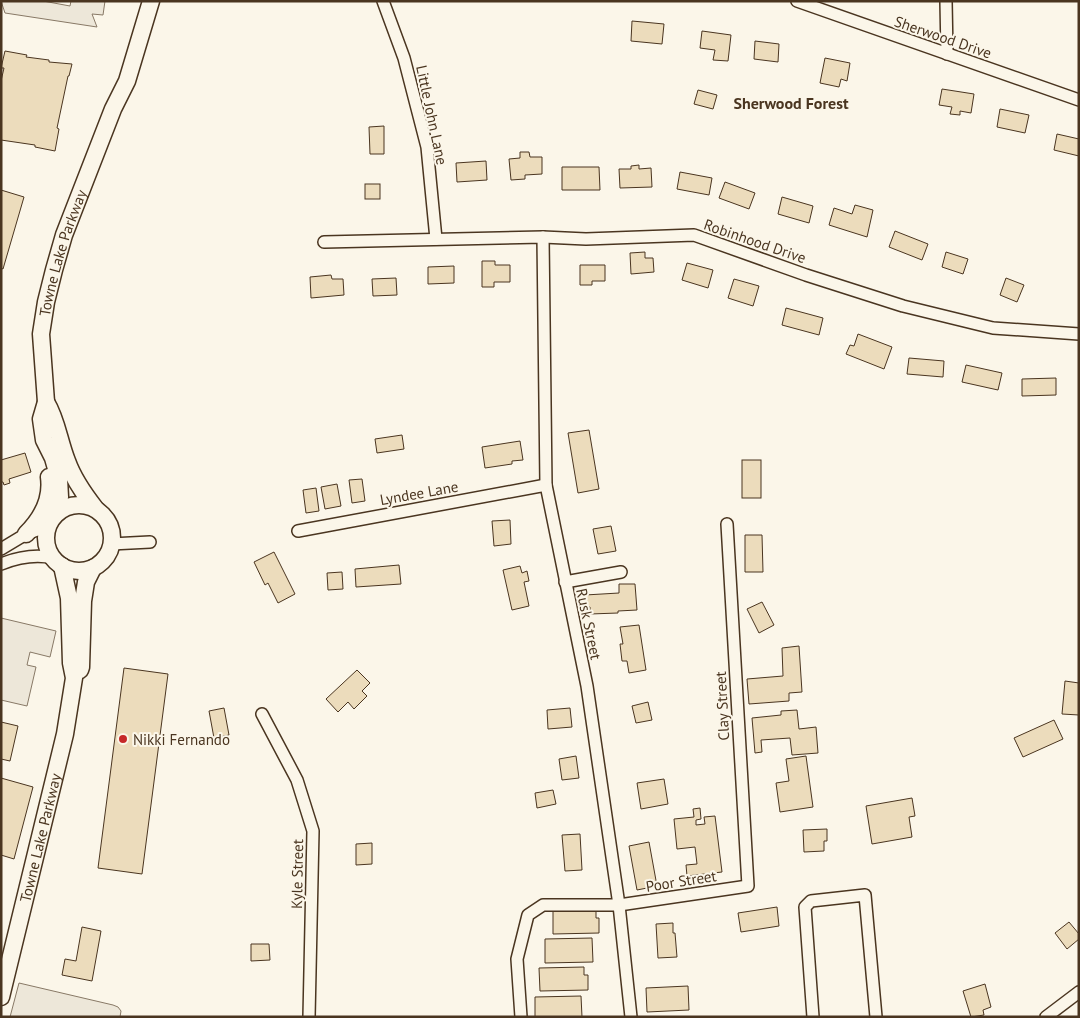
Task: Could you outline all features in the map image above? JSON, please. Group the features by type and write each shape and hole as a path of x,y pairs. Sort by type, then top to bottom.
{"main road":[{"name":"Towne Lake Parkway","path":"113,109 140,1"},
{"name":"Towne Lake Parkway","path":"51,521 60,497 53,458 44,440 41,419 46,402 42,334 54,270 81,188 113,109 127,81 151,1"},
{"name":"Towne Lake Parkway","path":"46,402 52,412 67,462 83,492 95,508"},
{"path":"26,534 34,526 44,510 50,485 44,440"},
{"path":"73,505 85,505 95,508 109,523 112,533 112,544 102,562 93,568 83,571 72,570 58,562 48,548 46,537 51,521 63,509 73,505"},
{"name":"Towne Lake Parkway","path":"1,997 65,734 74,678 71,663 69,598 58,562"},
{"name":"Towne Lake Parkway","path":"74,678 81,667 83,601 86,582 93,568"}],"street":[{"name":"Little John Lane","path":"382,1 404,58 427,147 436,239"},
{"name":"Sherwood Drive","path":"797,1 1079,100"},
{"path":"946,1 946,54"},
{"name":"Robinhood Drive","path":"324,242 543,236 586,239 694,235 806,275 903,306 994,328 1079,334"},
{"name":"Rusk Street","path":"543,236 546,485 586,686 619,905 631,1017"},
{"name":"Lyndee Lane","path":"298,531 546,485"},
{"path":"1,549 51,521"},
{"name":"Clay Street","path":"727,524 748,886"},
{"path":"112,544 150,542"},
{"path":"1,564 26,556 43,556 58,562"},
{"path":"565,582 621,572"},
{"name":"Kyle Street","path":"262,714 297,780 313,831 309,1017"},
{"name":"Poor Street","path":"521,1017 517,959 528,915 543,905 619,905 748,886"},
{"path":"813,1017 805,907 811,901 865,896 876,1017"},
{"path":"1046,1017 1079,992"}],"shaded area":[{"path":"1,1 43,1 70,6 71,1 105,1 103,15 92,14 97,27 5,13"},
{"path":"1,618 56,631 50,657 30,652 27,665 36,667 27,706 1,700"},
{"path":"19,983 113,1005 121,1011 120,1017 10,1017"}],"building":[{"path":"632,21 664,24 662,44 631,41"},
{"path":"702,31 731,35 728,61 713,60 715,50 700,48"},
{"path":"755,41 779,44 778,62 754,59"},
{"path":"5,51 27,55 26,57 49,60 49,62 72,64 57,128 59,129 55,151 35,147 35,145 1,140 1,81 4,68 1,68"},
{"path":"825,58 850,63 847,81 841,79 839,87 820,83"},
{"path":"942,89 974,94 971,113 960,111 960,115 950,114 952,107 939,105"},
{"path":"698,90 717,95 713,109 694,104"},
{"path":"1000,109 1029,115 1025,133 997,127"},
{"path":"384,126 384,154 370,154 369,127"},
{"path":"1057,134 1079,139 1079,156 1054,150"},
{"path":"520,152 529,152 530,157 542,157 542,174 525,175 525,179 511,180 509,159 520,158"},
{"path":"486,161 487,180 457,182 456,163"},
{"path":"639,165 639,169 651,168 652,187 620,188 619,169 631,169 631,166"},
{"path":"562,167 599,167 600,190 562,190"},
{"path":"680,172 712,178 709,195 677,189"},
{"path":"725,182 755,193 749,209 719,198"},
{"path":"365,184 380,184 380,199 365,199"},
{"path":"1,190 24,197 3,269 1,268"},
{"path":"782,197 813,206 809,223 778,214"},
{"path":"855,205 873,210 867,237 829,225 834,208 852,214"},
{"path":"895,231 928,244 922,260 889,247"},
{"path":"645,252 645,258 653,258 654,272 631,274 630,253"},
{"path":"946,252 968,259 963,274 942,267"},
{"path":"482,261 495,261 495,265 510,265 510,282 494,282 494,287 482,287"},
{"path":"687,263 713,270 708,288 682,280"},
{"path":"580,265 605,265 605,281 592,281 592,285 580,285"},
{"path":"454,266 454,283 428,284 428,267"},
{"path":"331,275 332,279 343,279 344,295 311,298 310,277"},
{"path":"396,278 397,295 373,296 372,279"},
{"path":"1006,278 1024,285 1017,302 1000,295"},
{"path":"734,279 759,286 753,306 728,298"},
{"path":"786,308 823,318 819,335 782,325"},
{"path":"858,334 892,347 884,369 846,354 850,345 854,346"},
{"path":"909,358 944,361 943,377 907,374"},
{"path":"966,365 1002,373 998,390 962,382"},
{"path":"1056,378 1056,395 1022,396 1022,379"},
{"path":"589,430 599,489 578,493 568,433"},
{"path":"402,435 404,449 377,453 375,439"},
{"path":"520,441 523,460 512,461 512,464 485,468 482,447"},
{"path":"25,453 31,472 9,479 10,483 4,485 1,482 1,460"},
{"path":"742,460 761,460 761,498 742,498"},
{"path":"362,479 365,501 352,503 349,480"},
{"path":"337,484 341,506 325,509 321,487"},
{"path":"316,488 319,511 306,513 303,490"},
{"path":"510,520 511,544 494,546 492,521"},
{"path":"611,526 616,551 598,554 593,529"},
{"path":"745,535 762,535 763,572 745,572"},
{"path":"274,552 295,594 278,603 268,583 265,585 254,562"},
{"path":"399,565 401,584 356,587 355,569"},
{"path":"520,566 522,573 527,571 529,581 524,582 529,606 512,610 503,570"},
{"path":"342,572 343,589 328,590 327,573"},
{"path":"619,584 635,584 637,610 590,614 590,607 585,607 585,595 619,593"},
{"path":"762,602 774,625 759,633 747,609"},
{"path":"639,625 646,670 629,673 627,661 622,661 620,644 623,644 620,627"},
{"path":"799,646 802,692 789,693 789,701 749,704 747,679 783,676 782,648"},
{"path":"124,668 168,674 142,874 98,868"},
{"path":"357,670 370,683 362,691 367,696 354,709 348,702 338,712 326,699"},
{"path":"1065,681 1079,683 1079,715 1062,714"},
{"path":"648,702 652,720 636,723 632,706"},
{"path":"224,708 229,735 214,738 209,711"},
{"path":"570,708 572,727 548,729 547,710"},
{"path":"797,710 799,729 816,727 818,753 792,755 790,738 761,740 762,752 755,753 752,718 781,715 781,711"},
{"path":"1054,720 1063,739 1023,757 1014,738"},
{"path":"1,722 18,726 10,761 1,759"},
{"path":"576,756 579,778 562,780 559,759"},
{"path":"806,756 813,807 780,812 776,783 789,781 786,759"},
{"path":"1,778 33,787 14,859 1,855"},
{"path":"664,779 668,804 641,809 637,783"},
{"path":"553,790 556,804 537,808 535,793"},
{"path":"912,798 915,816 909,817 912,837 872,844 866,806"},
{"path":"700,808 701,819 696,820 696,825 705,824 704,817 715,816 722,872 687,876 686,865 697,864 695,847 677,849 674,819 694,817 693,809"},
{"path":"827,829 827,841 824,841 824,851 804,852 803,830"},
{"path":"580,834 582,870 565,871 562,835"},
{"path":"649,842 657,886 637,890 629,846"},
{"path":"372,843 372,864 356,865 356,844"},
{"path":"777,907 779,926 741,932 738,913"},
{"path":"596,910 596,918 599,918 599,933 553,934 553,911"},
{"path":"1069,922 1079,934 1079,939 1067,949 1055,933"},
{"path":"673,923 677,957 658,958 656,924"},
{"path":"82,927 101,931 92,981 62,975 65,959 76,961"},
{"path":"592,938 593,962 545,963 545,939"},
{"path":"251,944 269,944 270,960 251,961"},
{"path":"584,967 584,975 588,975 588,990 540,991 539,968"},
{"path":"985,984 991,1007 983,1010 984,1015 971,1017 963,991"},
{"path":"688,986 689,1010 647,1012 646,988"},
{"path":"581,996 582,1017 535,1017 535,997"}],"place":[{"name":"Nikki Fernando","path":"123,739"}],"district":[{"name":"Sherwood Forest","path":"791,103"}]}
